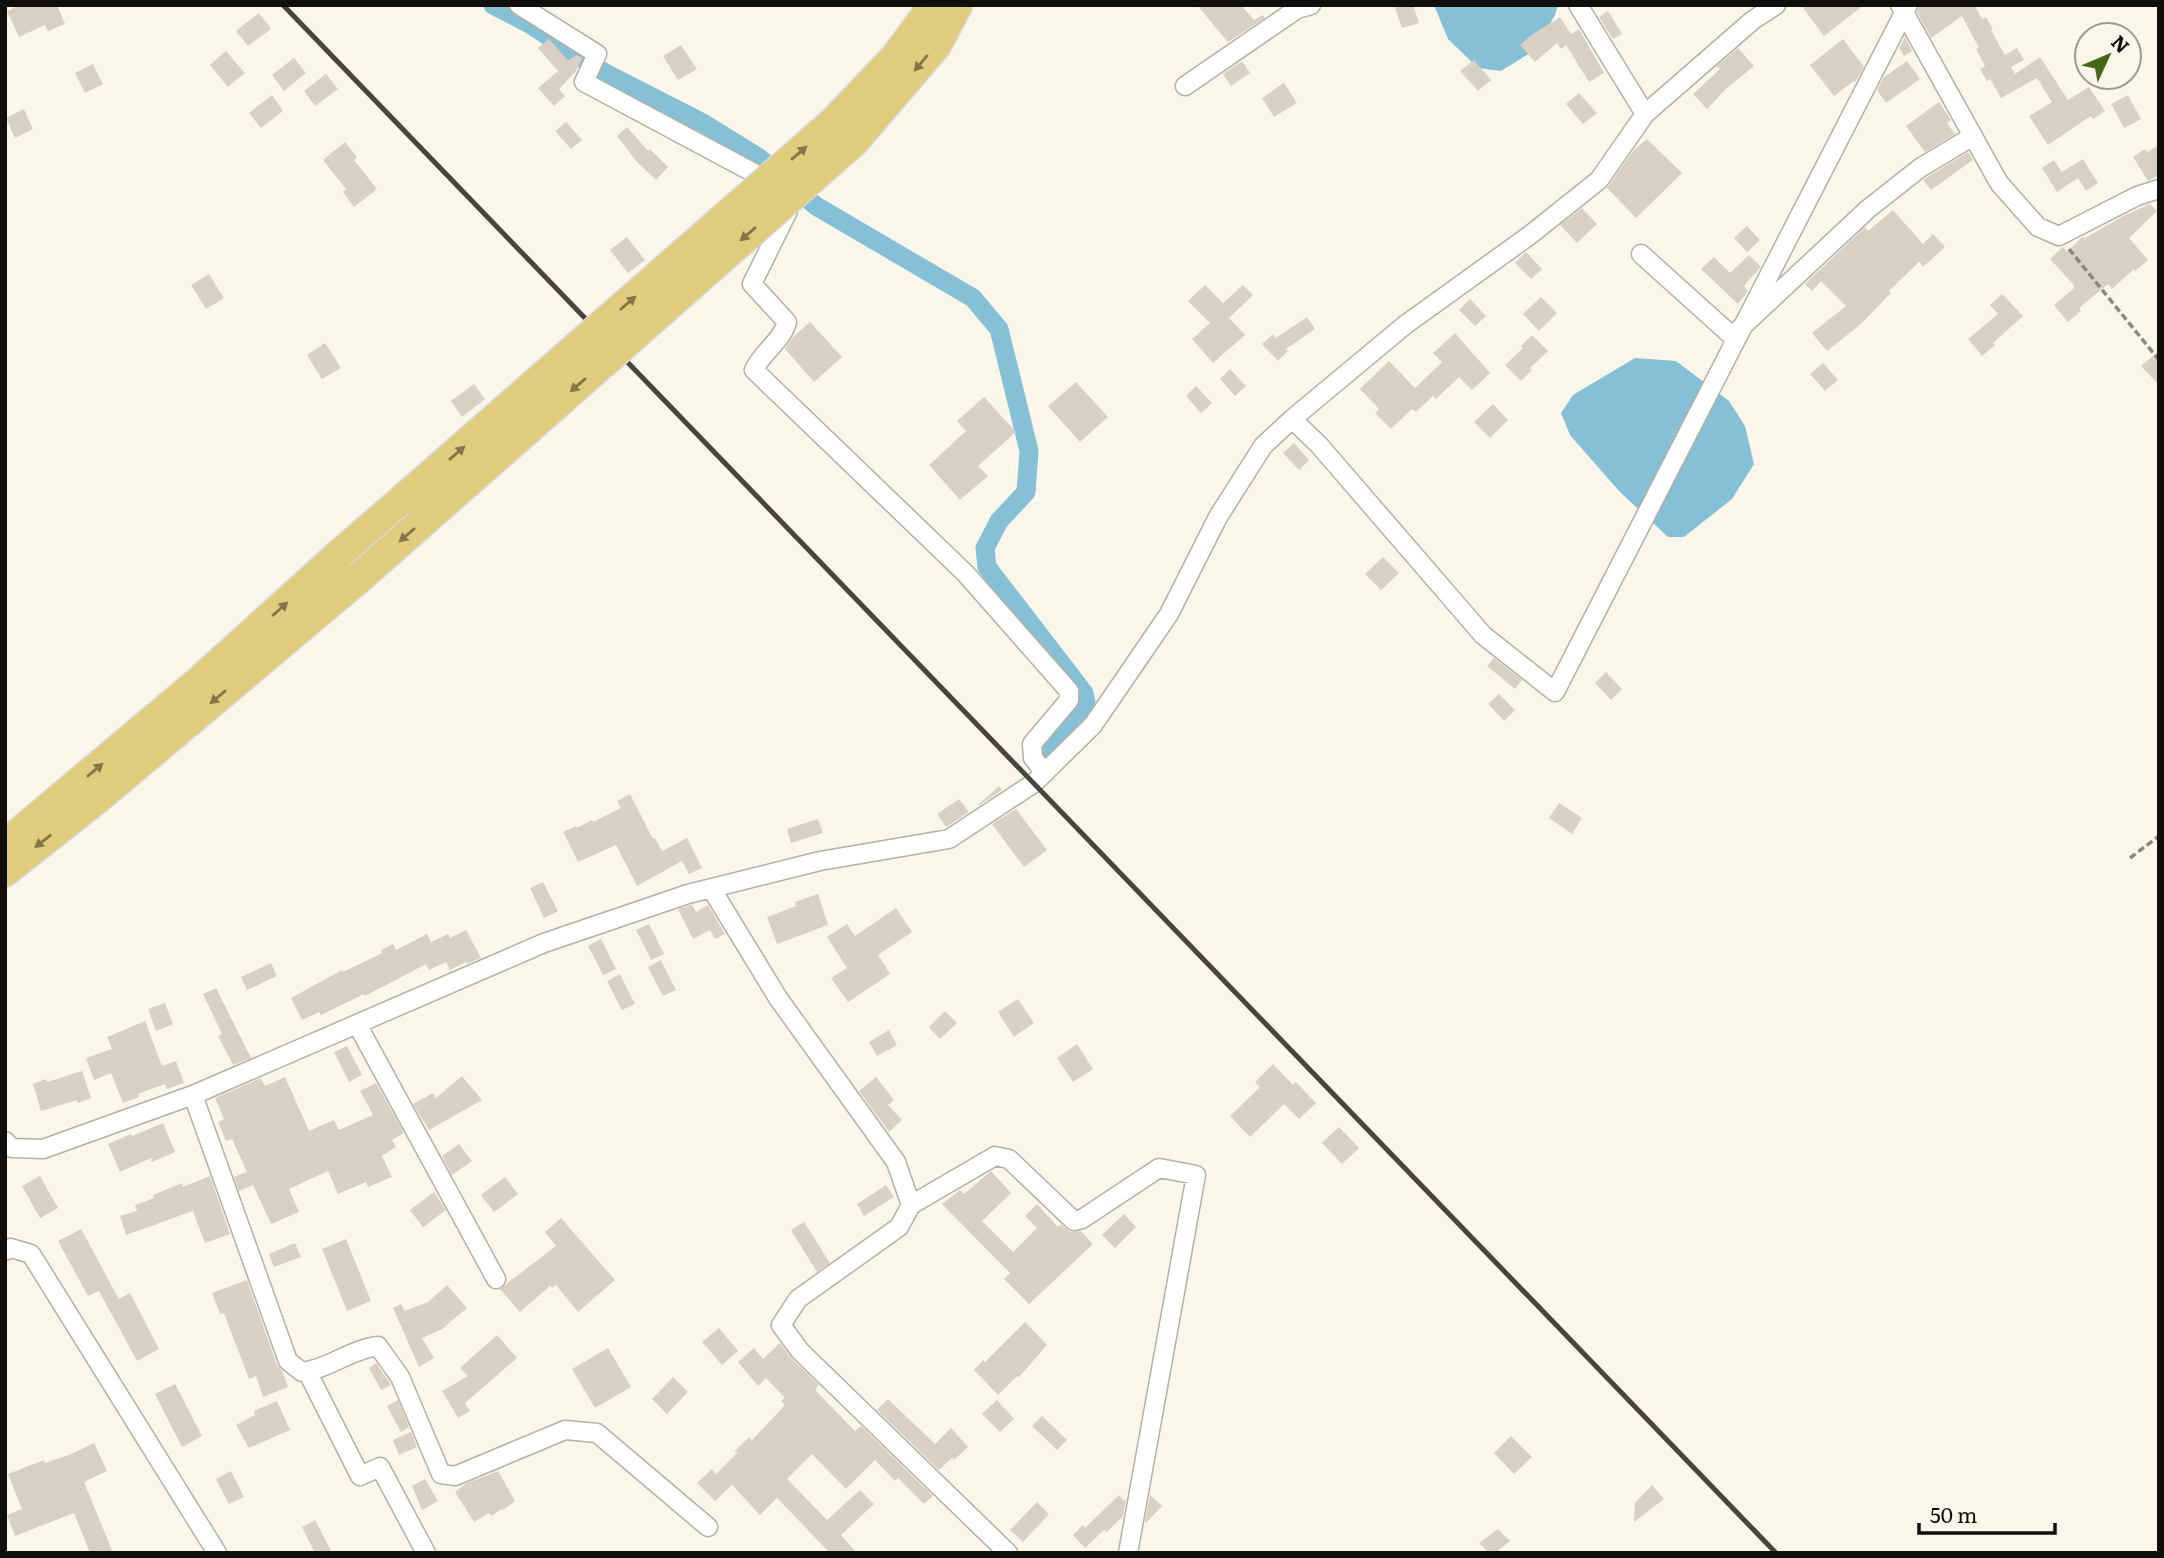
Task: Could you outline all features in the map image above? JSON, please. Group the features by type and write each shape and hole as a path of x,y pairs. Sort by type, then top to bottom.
{"main road":[{"path":"5,845 199,682 405,498 844,131 934,5"},
{"path":"5,871 100,796 360,577 936,45 957,5"}],"street":[{"path":"519,5 597,54 584,82 754,173 788,211 752,285 787,322 785,330 754,370 966,574 1069,691 1069,701 1032,744 1033,758 1045,773"},
{"path":"1185,86 1297,9 1311,5"},
{"path":"1578,5 1645,114"},
{"path":"5,1141 12,1148 43,1149 193,1095 544,943 688,894 820,861 949,839 1034,783 1093,725 1170,614 1219,517 1263,446 1405,325 1530,235 1599,180 1645,114 1753,20 1776,5"},
{"path":"1900,5 1999,183 2038,227 2059,236 2137,196 2159,189"},
{"path":"1292,419 1319,445 1483,635 1555,692 1908,5"},
{"path":"1642,254 1732,336 1868,209 1920,168 1973,136"},
{"path":"711,888 778,998 896,1162 911,1205"},
{"path":"357,1024 496,1279"},
{"path":"193,1095 288,1361 302,1372 318,1370 365,1348 378,1346 400,1377 441,1474 455,1476 565,1430 597,1433 708,1527"},
{"path":"1007,1553 800,1351 781,1325 798,1299 899,1227 911,1205 995,1156 1009,1159 1074,1222 1159,1168 1196,1175 1128,1553"},
{"path":"5,1251 11,1248 31,1254 217,1553"},
{"path":"307,1371 360,1476 380,1467 426,1553"}],"path":[{"path":"2059,236 2159,360"},
{"path":"2130,858 2159,836"}],"water":[{"path":"1434,5 1558,5 1535,50 1501,71 1478,68 1448,39"},
{"path":"1635,358 1676,361 1729,401 1745,426 1754,464 1732,499 1684,537 1668,537 1619,491 1570,435 1561,413 1573,395"}],"building":[{"path":"20,5 57,5 65,24 48,31 45,25 19,37 7,11"},
{"path":"1197,5 1241,5 1254,20 1263,15 1265,18 1225,44 1228,42"},
{"path":"1394,5 1413,5 1419,23 1402,28"},
{"path":"1801,5 1864,5 1824,36"},
{"path":"1919,5 1977,5 1975,6 1982,19 1986,17 2005,55 2017,48 2024,60 2011,67 2015,74 2040,57 2068,100 2083,91 2092,91 2105,111 2093,119 2091,116 2048,145 2029,116 2052,102 2037,78 2001,98 1990,79 1987,81 1980,69 1985,66 1976,49 1979,48 1962,16 1931,38 1917,12"},
{"path":"1608,11 1622,34 1613,39 1599,17"},
{"path":"259,13 271,29 248,46 236,31"},
{"path":"1560,17 1571,34 1579,29 1604,73 1589,82 1566,45 1561,49 1557,43 1535,62 1520,45"},
{"path":"1905,37 1912,51 1904,56 1899,48"},
{"path":"549,39 568,60 577,55 582,58 576,71 559,89 565,96 554,106 538,88 558,71 538,48"},
{"path":"1843,39 1864,67 1855,82 1834,96 1810,65"},
{"path":"681,45 697,69 678,80 663,56"},
{"path":"1738,48 1754,66 1707,109 1693,94 1720,69 1717,66"},
{"path":"226,51 245,73 228,87 210,65"},
{"path":"294,58 306,73 284,91 272,75"},
{"path":"1474,60 1491,80 1478,91 1460,71"},
{"path":"1242,61 1250,73 1231,86 1223,74"},
{"path":"1907,61 1920,79 1886,103 1877,90 1884,77"},
{"path":"93,64 103,84 85,93 75,73"},
{"path":"326,74 338,89 315,106 304,91"},
{"path":"1284,83 1297,103 1274,117 1262,98"},
{"path":"1579,93 1597,113 1583,124 1566,104"},
{"path":"272,95 283,111 261,128 249,113"},
{"path":"2128,95 2141,119 2124,128 2111,104"},
{"path":"1939,102 1951,120 1947,123 1955,134 1925,152 1906,126"},
{"path":"24,109 33,129 15,138 6,118"},
{"path":"566,122 582,140 571,149 555,131"},
{"path":"627,127 648,151 650,149 668,167 656,180 637,162 617,136"},
{"path":"1647,139 1682,173 1636,218 1607,188 1633,151"},
{"path":"345,142 357,157 354,160 377,189 354,207 343,192 346,189 323,160"},
{"path":"2159,145 2159,175 2148,181 2133,157 2145,149 2147,152"},
{"path":"1968,152 1973,160 1931,190 1923,180"},
{"path":"2083,159 2098,183 2086,191 2078,178 2057,192 2042,168 2054,160 2062,172"},
{"path":"2150,204 2157,211 2129,238 2148,260 2112,289 2108,284 2079,308 2081,311 2068,322 2054,305 2074,288 2073,284 2050,259 2063,247 2067,252 2082,237 2085,238"},
{"path":"1582,208 1597,224 1577,243 1560,225"},
{"path":"1893,210 1923,244 1933,234 1945,247 1923,267 1919,262 1861,324 1827,351 1812,333 1846,306 1821,281 1812,291 1805,284 1865,227 1868,231"},
{"path":"1747,226 1760,240 1747,252 1734,238"},
{"path":"627,237 645,260 628,273 610,250"},
{"path":"1526,252 1542,269 1531,279 1515,263"},
{"path":"1749,255 1761,267 1744,286 1748,291 1738,304 1701,269 1714,257 1730,273"},
{"path":"209,274 224,298 206,309 191,285"},
{"path":"1205,285 1223,303 1243,285 1253,295 1229,318 1245,335 1213,363 1192,339 1210,323 1188,301"},
{"path":"2002,294 2023,316 1982,356 1968,339 1998,314 1990,305"},
{"path":"1541,297 1557,313 1539,331 1523,314"},
{"path":"1470,299 1486,316 1475,326 1459,310"},
{"path":"1307,317 1315,329 1286,349 1288,351 1278,361 1262,344 1273,334 1276,338"},
{"path":"810,322 842,357 814,382 785,349 793,337"},
{"path":"1455,333 1490,373 1472,390 1459,377 1436,399 1433,396 1416,412 1412,409 1391,429 1375,413 1379,409 1360,389 1389,361 1415,388 1442,362 1433,353"},
{"path":"1532,335 1548,351 1521,381 1505,365"},
{"path":"325,343 341,368 322,379 307,355"},
{"path":"2159,351 2159,385 2141,366"},
{"path":"1823,363 1838,380 1825,391 1810,374"},
{"path":"1230,369 1246,386 1235,396 1220,379"},
{"path":"1076,382 1108,417 1080,442 1048,406"},
{"path":"474,384 485,399 462,417 451,401"},
{"path":"1196,386 1212,403 1201,413 1186,396"},
{"path":"984,397 1016,432 978,466 988,476 960,500 929,465 966,431 957,421"},
{"path":"1493,404 1508,420 1490,438 1474,422"},
{"path":"1294,443 1309,460 1299,470 1283,453"},
{"path":"1383,557 1399,573 1381,590 1365,574"},
{"path":"1494,658 1522,680 1515,689 1487,666"},
{"path":"1606,672 1622,689 1611,700 1595,683"},
{"path":"1499,694 1515,710 1504,721 1488,704"},
{"path":"999,786 1002,790 978,806 978,805"},
{"path":"630,794 662,851 687,838 702,868 689,874 682,861 637,886 616,845 578,862 563,832 592,820 593,822 621,808 617,801"},
{"path":"959,799 969,812 946,827 937,814"},
{"path":"1559,803 1582,818 1572,834 1549,818"},
{"path":"1016,809 1047,850 1024,867 992,824"},
{"path":"818,819 823,833 791,843 787,829"},
{"path":"543,882 558,911 544,918 530,888"},
{"path":"818,894 828,925 777,944 767,917 796,906 795,902"},
{"path":"692,905 696,912 708,905 725,934 715,939 710,930 693,939 678,909"},
{"path":"896,908 912,932 878,955 890,974 848,1002 831,978 847,968 827,937 847,924 855,936"},
{"path":"649,924 664,954 651,960 636,930"},
{"path":"466,930 481,958 467,964 466,962 450,970 446,962 429,970 426,964 365,996 364,994 321,1015 319,1012 302,1020 291,998 342,970 343,972 382,953 381,950 393,944 396,950 427,934 431,942 448,934 450,938"},
{"path":"601,939 616,969 603,975 588,946"},
{"path":"661,960 676,990 663,996 648,967"},
{"path":"271,963 277,976 247,990 241,977"},
{"path":"620,974 635,1004 622,1010 607,981"},
{"path":"216,988 251,1058 233,1065 218,1036 222,1034 203,994"},
{"path":"1018,999 1034,1023 1014,1037 998,1012"},
{"path":"165,1003 173,1024 156,1031 148,1009"},
{"path":"945,1011 957,1023 940,1039 929,1027"},
{"path":"145,1021 162,1066 176,1061 184,1083 167,1089 165,1084 123,1103 111,1073 94,1080 86,1058 112,1049 107,1037"},
{"path":"889,1030 897,1045 877,1056 869,1042"},
{"path":"1077,1044 1093,1069 1073,1082 1057,1058"},
{"path":"347,1046 362,1075 349,1082 334,1052"},
{"path":"1273,1064 1293,1085 1296,1082 1316,1103 1299,1119 1284,1104 1250,1137 1230,1116 1260,1087 1255,1082"},
{"path":"82,1071 91,1098 41,1111 33,1084"},
{"path":"462,1076 482,1100 429,1130 413,1104 433,1093 436,1098"},
{"path":"285,1077 309,1131 334,1120 339,1130 373,1115 360,1091 376,1083 404,1133 392,1140 396,1147 382,1156 392,1177 368,1187 366,1182 338,1194 328,1171 289,1189 299,1212 271,1224 253,1185 239,1191 234,1177 247,1172 232,1139 226,1141 218,1122 224,1119 215,1098 261,1078 265,1086"},
{"path":"876,1077 894,1100 888,1105 902,1120 889,1132 859,1091"},
{"path":"163,1123 175,1152 152,1162 151,1158 120,1172 108,1144"},
{"path":"1339,1127 1359,1148 1342,1164 1322,1143"},
{"path":"459,1144 472,1161 452,1175 442,1156"},
{"path":"991,1171 1011,1193 982,1221 1013,1252 1037,1228 1025,1216 1037,1204 1058,1227 1061,1224 1070,1232 1081,1231 1093,1244 1029,1304 1004,1279 1010,1273 942,1204 960,1190 964,1194"},
{"path":"40,1176 58,1208 40,1218 22,1186"},
{"path":"210,1176 230,1234 205,1243 193,1211 126,1235 120,1216 137,1211 135,1205 182,1183 183,1187"},
{"path":"505,1177 518,1194 494,1212 481,1195"},
{"path":"886,1185 894,1197 864,1216 857,1204"},
{"path":"434,1192 446,1210 423,1227 410,1210"},
{"path":"1124,1214 1136,1227 1115,1248 1102,1235"},
{"path":"561,1218 615,1280 578,1312 556,1285 552,1288 550,1286 520,1312 500,1289 556,1246 545,1232"},
{"path":"804,1222 830,1263 817,1272 791,1230"},
{"path":"81,1229 119,1299 130,1293 159,1349 137,1361 99,1291 88,1296 58,1241"},
{"path":"346,1239 371,1301 347,1311 322,1249"},
{"path":"295,1243 301,1257 274,1267 269,1254"},
{"path":"247,1280 277,1365 288,1387 263,1397 256,1376 249,1379 224,1313 220,1314 212,1293"},
{"path":"447,1285 467,1308 442,1329 422,1338 434,1358 419,1367 393,1308 401,1304 405,1311 428,1302"},
{"path":"1025,1322 1047,1345 1018,1378 1017,1376 998,1395 974,1370"},
{"path":"719,1328 738,1351 722,1365 702,1342"},
{"path":"497,1335 517,1358 465,1403 470,1411 458,1418 442,1391 468,1376 460,1368"},
{"path":"780,1343 819,1385 815,1390 855,1431 861,1426 933,1496 924,1504 898,1478 895,1481 875,1460 846,1489 812,1454 787,1479 827,1520 860,1490 874,1504 841,1535 857,1553 830,1553 777,1498 760,1515 732,1485 715,1501 697,1483 712,1469 716,1474 749,1437 752,1440 785,1405 781,1401 785,1398 766,1378 758,1386 738,1362 754,1348 763,1359"},
{"path":"608,1348 631,1387 595,1408 572,1369"},
{"path":"376,1363 391,1385 381,1390 369,1368"},
{"path":"673,1377 688,1392 667,1414 652,1399"},
{"path":"175,1384 202,1436 182,1447 155,1394"},
{"path":"888,1399 935,1444 951,1428 968,1447 939,1470 877,1410"},
{"path":"398,1400 409,1427 401,1432 387,1406"},
{"path":"997,1400 1014,1419 1000,1432 982,1414"},
{"path":"277,1401 290,1430 249,1448 236,1425 255,1415 254,1411"},
{"path":"1042,1416 1067,1440 1057,1450 1032,1426"},
{"path":"411,1432 417,1447 399,1455 393,1440"},
{"path":"1511,1436 1532,1457 1514,1474 1494,1453"},
{"path":"94,1443 107,1471 84,1482 113,1553 90,1553 74,1513 15,1536 7,1515 22,1509 8,1474 44,1460 45,1463 71,1454"},
{"path":"231,1471 244,1497 229,1504 216,1479"},
{"path":"498,1471 515,1501 503,1510 491,1516 489,1513 474,1522 455,1492 467,1483"},
{"path":"425,1479 438,1501 422,1510 412,1486"},
{"path":"1652,1485 1664,1499 1634,1522 1635,1503"},
{"path":"1119,1495 1124,1501 1126,1499 1123,1516 1085,1548 1073,1535 1083,1525 1085,1528"},
{"path":"1150,1495 1162,1506 1146,1523 1145,1522"},
{"path":"1037,1502 1049,1514 1023,1542 1010,1530"},
{"path":"315,1520 332,1553 315,1553 302,1527"},
{"path":"1498,1529 1510,1541 1495,1553 1489,1553 1479,1543"}],"waterway":[{"path":"493,5 528,23 605,73 703,123 758,157 816,206 973,298 999,329 1029,451 1026,492 999,521 985,548 987,567 1084,693 1086,703 1047,753"}],"railway":[{"path":"283,5 1776,1553"}]}
